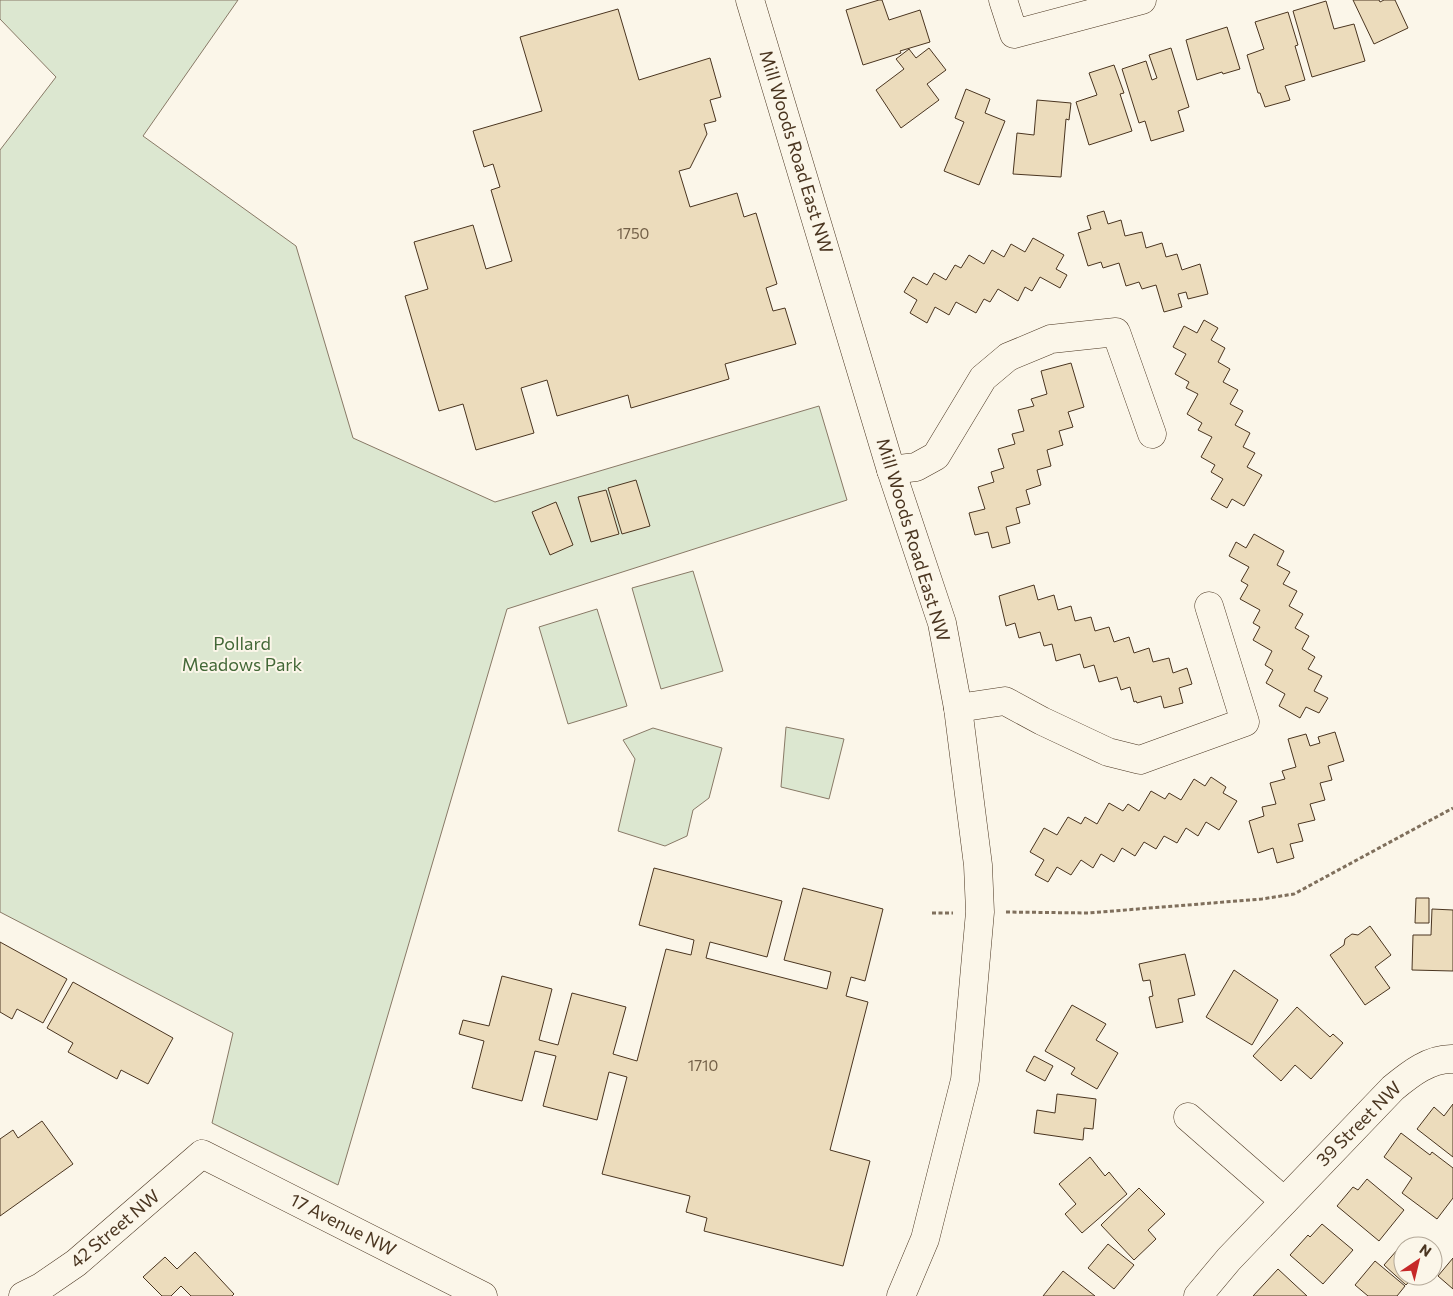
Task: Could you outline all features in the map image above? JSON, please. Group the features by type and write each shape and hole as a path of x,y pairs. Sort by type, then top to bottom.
{"street":[{"name":"Mill Woods Road East NW","path":"750,0 891,470 942,623 958,708 978,865 980,912 966,1080 924,1239 901,1296"},
{"path":"1003,0 1014,34 1142,0"},
{"path":"891,470 916,467 936,456 983,378 1008,357 1051,339 1116,332 1152,434"},
{"path":"958,708 1005,701 1042,721 1108,752 1140,760 1226,730 1244,722 1209,606"},
{"name":"39 Street NW","path":"1198,1296 1229,1259 1393,1088 1408,1075 1426,1065 1448,1059"},
{"path":"1188,1117 1284,1201"},
{"name":"42 Street NW","path":"23,1296 41,1287 76,1263 202,1154"},
{"name":"17 Avenue NW","path":"202,1154 483,1296"}],"path":[{"path":"932,913 1088,913 1262,899 1294,894 1453,808"}],"green space":[{"name":"Pollard Meadows Park","path":"0,0 238,0 143,136 296,246 353,438 495,502 819,406 847,500 507,609 338,1185 212,1123 233,1033 0,912 0,150 56,77 0,19"},
{"path":"693,571 723,671 661,689 632,588"},
{"path":"597,609 627,706 568,724 539,627"},
{"path":"786,727 844,739 829,799 781,787"},
{"path":"653,728 722,748 709,798 693,810 687,836 665,846 618,831 635,759 623,740"}],"building":[{"path":"882,0 889,20 920,10 930,42 863,65 846,10"},
{"path":"1353,0 1379,0 1380,2 1395,0 1408,28 1374,44"},
{"path":"1326,1 1334,29 1354,24 1365,61 1312,77 1293,11"},
{"path":"618,9 639,80 710,58 721,97 710,100 716,121 704,124 707,134 690,168 679,171 690,207 737,193 744,217 756,213 777,284 766,288 773,311 785,308 796,344 725,364 729,379 631,408 628,395 557,416 547,380 521,388 534,433 476,450 463,404 439,411 405,296 428,289 414,242 473,225 486,269 512,261 491,190 500,187 493,164 484,167 473,131 542,111 520,37"},
{"path":"1288,12 1298,45 1295,46 1305,80 1285,86 1290,100 1265,107 1260,93 1258,93 1247,55 1264,49 1255,22"},
{"path":"1227,27 1240,69 1223,74 1222,72 1197,80 1186,40"},
{"path":"929,48 946,70 927,84 939,100 901,128 876,90 904,69 896,59 909,49 916,58"},
{"path":"1171,48 1189,107 1178,111 1184,131 1151,141 1145,121 1139,123 1122,69 1146,61 1152,80 1157,78 1149,55"},
{"path":"1114,65 1124,93 1120,94 1132,131 1089,145 1076,102 1097,95 1089,73"},
{"path":"966,89 990,99 985,113 1005,121 979,185 944,171 964,122 955,118"},
{"path":"1037,100 1071,103 1069,120 1066,119 1061,177 1013,174 1017,133 1034,135"},
{"path":"1104,211 1108,224 1121,220 1125,236 1142,232 1146,248 1162,243 1166,257 1177,254 1182,270 1200,264 1208,294 1188,299 1186,292 1178,294 1182,307 1164,312 1156,285 1142,289 1139,282 1126,286 1119,263 1103,268 1101,262 1088,266 1078,233 1091,229 1087,216"},
{"path":"1033,238 1064,255 1056,269 1067,275 1060,288 1040,277 1032,291 1025,287 1018,301 998,289 990,302 984,299 976,313 956,302 949,315 935,307 927,323 910,313 917,300 904,292 913,277 927,285 934,273 946,280 955,265 961,268 969,255 984,264 992,250 1004,257 1011,244 1025,252"},
{"path":"1204,320 1218,328 1211,340 1225,348 1218,362 1230,369 1223,382 1238,390 1230,404 1243,411 1235,425 1250,433 1243,447 1255,453 1247,467 1262,475 1244,506 1232,499 1227,508 1211,499 1223,479 1211,472 1215,465 1201,457 1212,437 1198,430 1202,423 1187,414 1198,394 1186,388 1189,382 1175,374 1186,354 1173,347 1184,326 1197,333"},
{"path":"1071,363 1084,407 1068,412 1073,427 1059,431 1063,445 1047,450 1051,466 1037,470 1041,485 1026,490 1030,504 1016,508 1020,523 1006,527 1010,543 992,548 988,532 975,535 969,513 985,509 978,487 994,482 991,472 1004,468 998,449 1015,444 1012,434 1024,431 1018,410 1034,406 1031,399 1047,394 1041,371"},
{"path":"636,480 650,526 622,534 608,488"},
{"path":"606,490 619,534 591,542 578,497"},
{"path":"556,502 573,545 550,555 532,512"},
{"path":"1254,534 1284,551 1277,565 1290,572 1283,584 1297,591 1289,606 1303,614 1295,628 1309,636 1302,649 1315,657 1308,669 1322,676 1314,691 1328,698 1319,713 1306,707 1300,718 1279,706 1285,694 1266,683 1273,670 1265,665 1272,651 1253,640 1260,627 1253,623 1260,610 1240,599 1248,585 1241,581 1249,567 1229,556 1236,542 1246,548"},
{"path":"1034,585 1038,600 1054,595 1058,610 1071,606 1075,621 1091,617 1095,631 1109,627 1114,642 1129,637 1134,653 1149,648 1153,662 1169,658 1173,673 1187,668 1192,684 1179,688 1183,703 1164,708 1161,696 1137,703 1136,701 1134,702 1130,687 1121,690 1117,677 1099,682 1094,665 1084,668 1080,654 1056,661 1052,644 1044,646 1040,632 1019,638 1015,623 1006,626 999,596"},
{"path":"1335,732 1344,761 1328,766 1332,780 1320,783 1325,800 1310,804 1315,820 1298,824 1303,841 1290,844 1294,858 1277,863 1273,848 1258,853 1249,821 1264,816 1262,807 1276,804 1270,783 1285,779 1282,771 1296,767 1288,739 1306,734 1310,746 1320,743 1318,737"},
{"path":"1211,777 1226,787 1223,793 1237,801 1219,830 1206,822 1198,836 1186,828 1177,843 1164,836 1156,849 1144,842 1135,856 1122,848 1114,862 1101,854 1093,868 1081,860 1071,875 1057,867 1048,882 1035,875 1044,860 1030,852 1044,828 1057,835 1068,817 1081,824 1085,817 1097,824 1109,803 1123,811 1128,804 1139,811 1151,791 1165,799 1169,793 1181,800 1194,779 1205,786"},
{"path":"654,868 782,901 767,957 710,942 706,958 827,989 831,972 784,960 803,888 883,909 865,981 851,977 846,996 868,1002 830,1150 870,1161 843,1266 704,1231 707,1218 686,1212 690,1196 602,1174 627,1077 609,1072 597,1120 543,1106 556,1056 535,1051 522,1101 472,1088 484,1041 459,1034 463,1020 489,1026 502,976 552,989 539,1040 558,1045 572,993 626,1007 613,1054 637,1061 666,949 691,955 694,940 639,925"},
{"path":"1416,898 1429,898 1429,923 1415,923"},
{"path":"1432,909 1453,910 1453,971 1412,970 1413,935 1431,935"},
{"path":"1370,926 1391,955 1375,967 1390,988 1365,1005 1330,955 1344,945 1345,939 1352,934 1358,935"},
{"path":"0,942 67,979 43,1023 17,1009 12,1019 0,1012"},
{"path":"1185,954 1195,995 1178,999 1183,1022 1156,1028 1149,997 1153,996 1150,980 1143,981 1139,964"},
{"path":"1234,970 1278,1000 1252,1045 1206,1017"},
{"path":"73,982 173,1038 148,1084 121,1070 117,1079 68,1052 73,1043 47,1028"},
{"path":"1072,1005 1106,1024 1096,1040 1118,1053 1097,1089 1071,1074 1075,1068 1045,1051"},
{"path":"1297,1007 1330,1037 1333,1034 1343,1043 1311,1079 1295,1065 1281,1081 1253,1056"},
{"path":"1034,1056 1053,1066 1045,1081 1026,1071"},
{"path":"1057,1094 1096,1099 1093,1129 1084,1128 1083,1140 1034,1133 1037,1110 1055,1113"},
{"path":"1453,1104 1453,1157 1417,1129 1434,1107 1444,1116"},
{"path":"42,1121 73,1164 0,1216 0,1139 13,1130 18,1138"},
{"path":"1401,1133 1430,1155 1432,1152 1453,1168 1453,1198 1437,1219 1402,1193 1412,1178 1384,1157"},
{"path":"1090,1157 1105,1176 1109,1172 1127,1194 1082,1233 1065,1214 1076,1204 1059,1184"},
{"path":"1367,1179 1404,1210 1379,1241 1337,1206 1353,1187 1358,1190"},
{"path":"1139,1188 1165,1214 1148,1230 1156,1239 1134,1260 1101,1225"},
{"path":"1322,1224 1353,1250 1323,1284 1290,1255 1308,1235 1310,1237"},
{"path":"1108,1244 1134,1265 1114,1289 1088,1268"},
{"path":"195,1252 234,1294 232,1296 191,1296 181,1286 171,1296 162,1296 143,1277 165,1257 177,1269"},
{"path":"1393,1255 1393,1273 1384,1265"},
{"path":"1453,1258 1453,1289 1443,1280 1443,1270"},
{"path":"1375,1261 1393,1276 1393,1286 1405,1286 1397,1296 1368,1296 1355,1285"},
{"path":"1278,1269 1307,1296 1253,1296"},
{"path":"1063,1271 1095,1296 1043,1296"}]}
